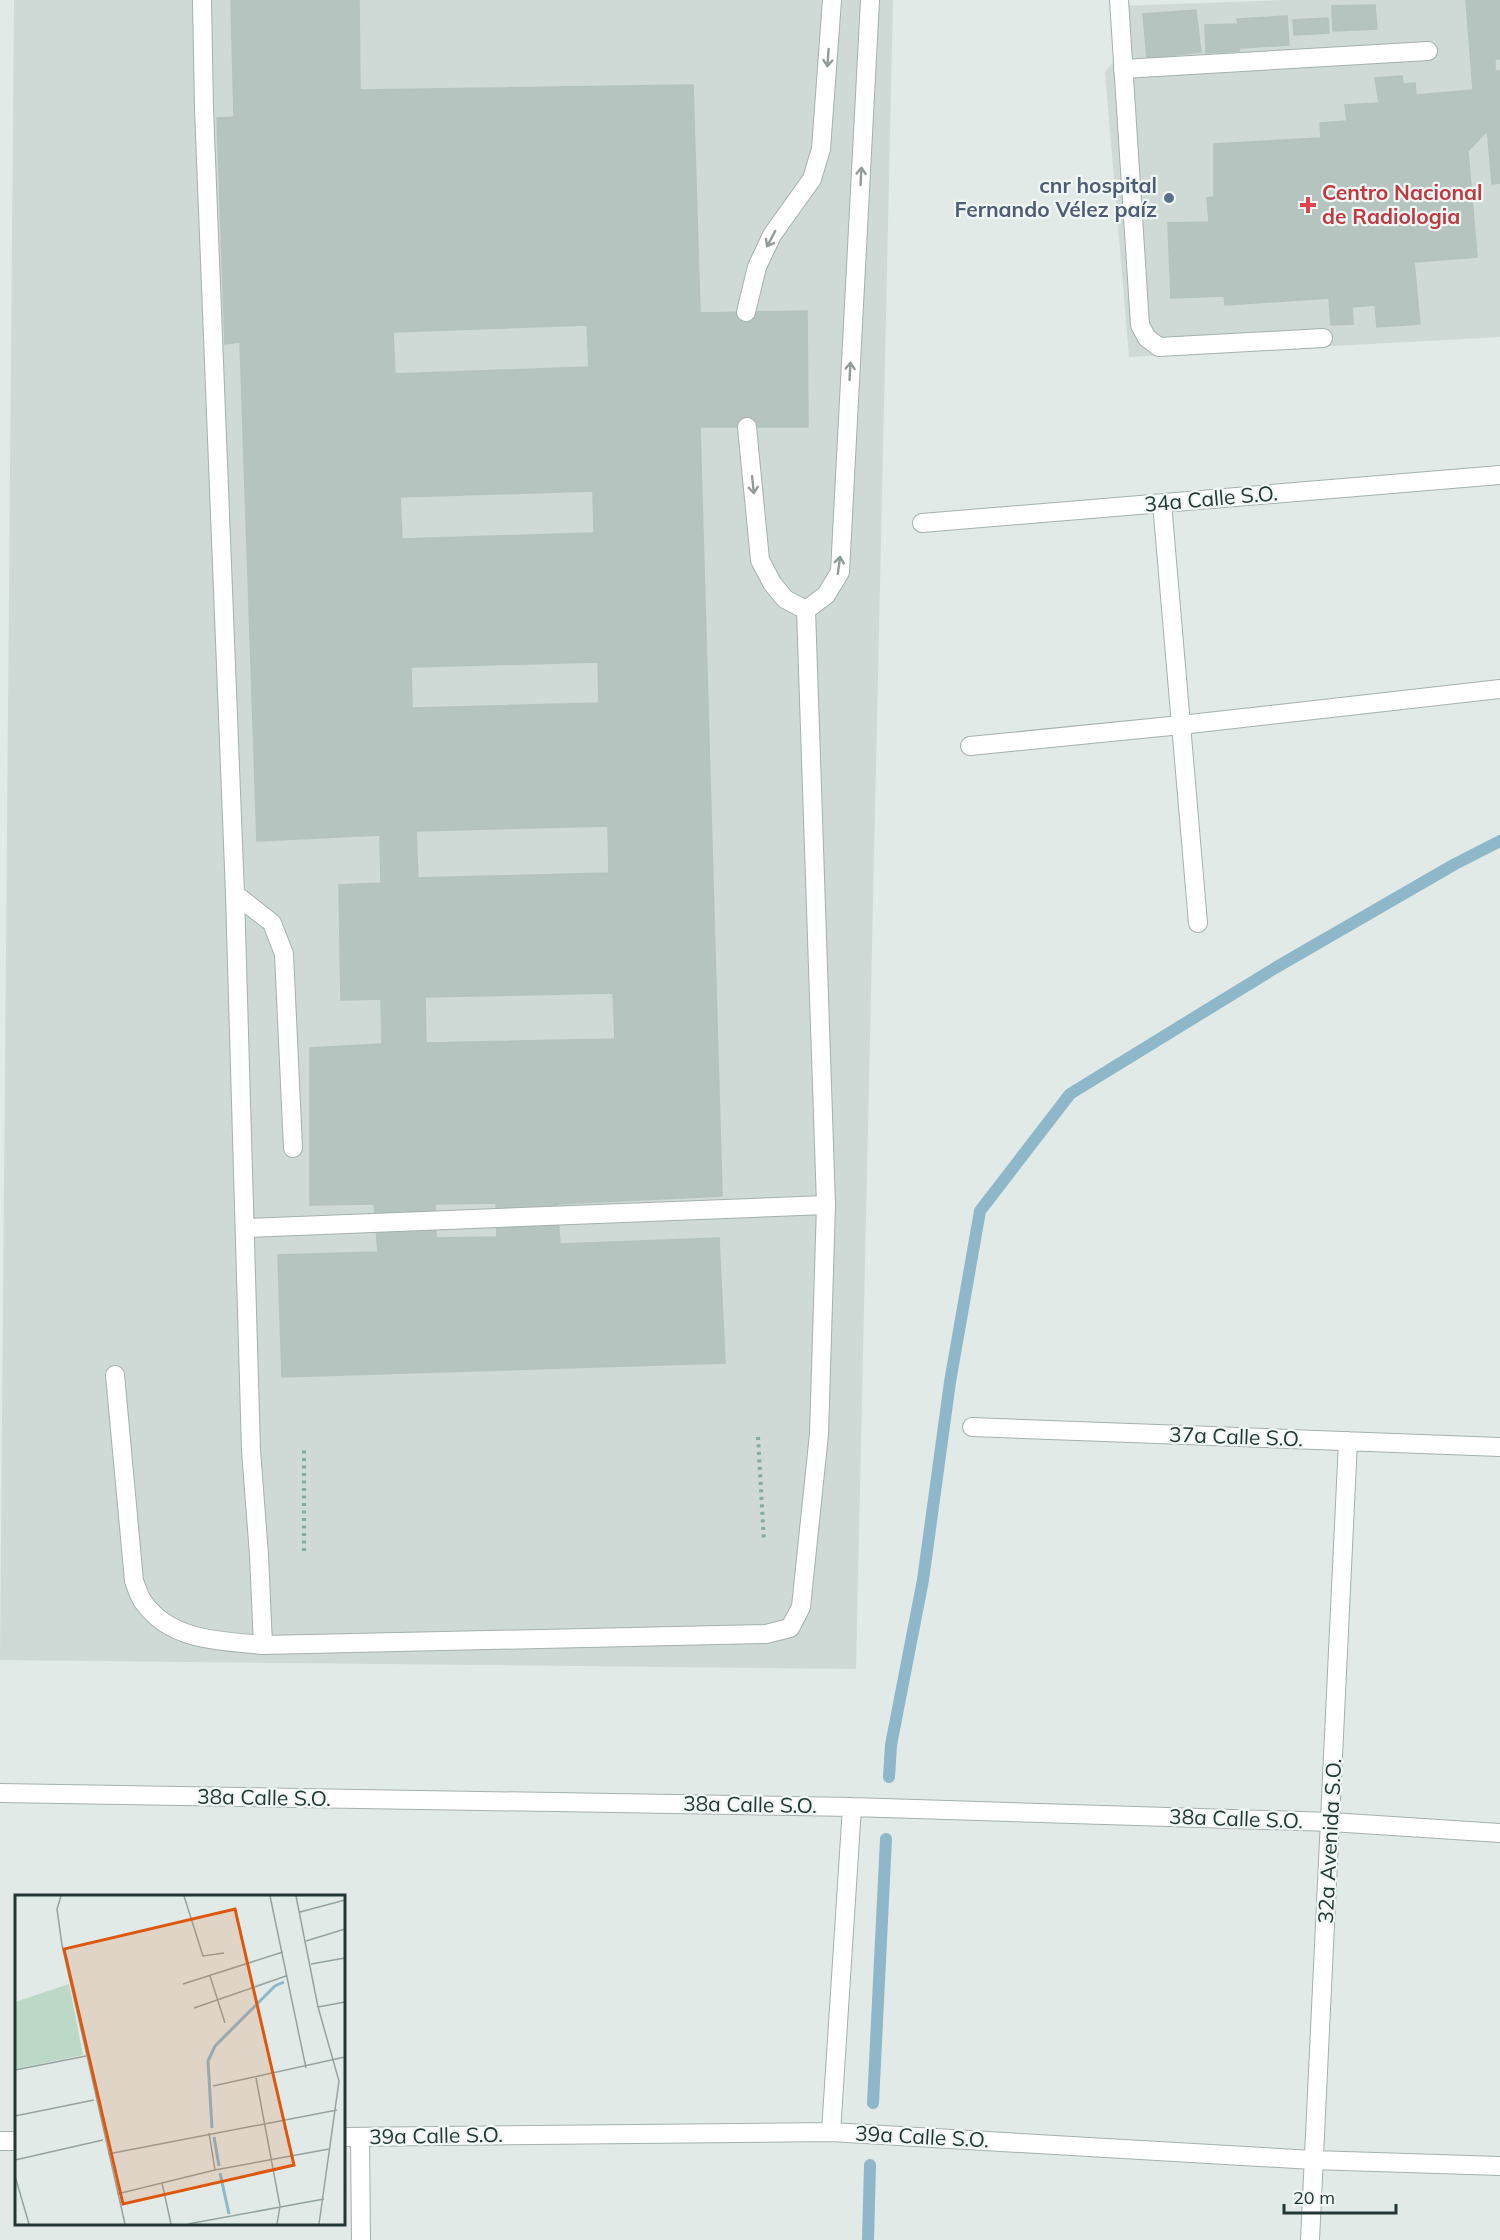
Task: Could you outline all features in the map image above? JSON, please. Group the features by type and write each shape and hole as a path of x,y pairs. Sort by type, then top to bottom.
{"street":[{"path":"202,0 204,109 235,894 251,1450 263,1645"},
{"path":"746,312 757,267 772,235 812,179 821,149 832,0"},
{"path":"806,610 826,595 840,572 870,0"},
{"path":"1119,0 1140,326 1147,338 1159,347 1323,338"},
{"path":"1123,69 1428,51"},
{"path":"747,427 760,561 772,583 785,599 806,610"},
{"name":"34a Calle S.O.","path":"922,523 1500,475"},
{"path":"1162,503 1198,923"},
{"path":"115,1375 134,1581 144,1603 170,1627 194,1637 263,1645 766,1634 790,1628 801,1607 819,1434 826,1205 806,610"},
{"path":"969,746 1500,689"},
{"path":"235,894 272,923 284,954 293,1148"},
{"path":"245,1228 826,1205"},
{"name":"37a Calle S.O.","path":"972,1427 1500,1447"},
{"name":"32a Avenida S.O.","path":"1310,2240 1348,1441"},
{"name":"38a Calle S.O.","path":"0,1793 852,1807 1331,1822 1500,1833"},
{"path":"831,2132 852,1807"},
{"name":"39a Calle S.O.","path":"352,2137 831,2132 1313,2160 1500,2166"},
{"path":"352,2137 361,2240"}],"path":[{"path":"758,1437 764,1542"},
{"path":"304,1446 304,1551"}],"shaded area":[{"path":"14,0 893,0 856,1669 0,1660"},
{"name":"Centro Nacional de Radiologia","path":"1283,0 1500,0 1500,337 1129,357 1105,72 1122,51 1120,6"}],"building":[{"path":"231,0 359,0 360,90 693,85 700,313 807,311 808,427 700,427 722,1196 557,1204 560,1244 719,1238 725,1363 282,1377 278,1255 378,1252 374,1204 310,1205 310,1048 382,1044 381,999 341,1000 339,885 381,883 380,835 257,841 240,342 225,344 217,118 234,117","holes":["587,325 589,367 395,374 393,332","593,491 594,533 402,539 400,497","598,662 599,703 412,708 411,667","608,826 609,873 418,878 416,831","613,993 615,1039 426,1043 425,997","496,1203 497,1237 436,1238 435,1204"]},
{"path":"1466,0 1500,0 1500,59 1495,59 1495,71 1500,71 1500,183 1492,184 1485,103 1473,90"},
{"path":"1375,5 1377,29 1333,31 1332,6"},
{"path":"1196,10 1201,52 1147,58 1143,14"},
{"path":"1287,16 1289,45 1239,48 1239,51 1206,53 1205,25 1238,24 1237,19"},
{"path":"1328,18 1329,33 1294,35 1293,20"},
{"path":"1402,76 1403,84 1415,83 1416,95 1473,90 1485,103 1487,131 1468,151 1477,257 1414,262 1420,324 1377,327 1375,305 1352,307 1353,324 1331,325 1329,298 1225,305 1224,296 1171,298 1168,223 1209,222 1207,198 1214,197 1214,144 1321,138 1320,123 1347,121 1345,105 1379,103 1375,78"}],"waterway":[{"path":"889,1777 891,1745 923,1580 950,1382 980,1211 1070,1094 1275,968 1455,864 1500,841"},
{"path":"873,2103 886,1839"},
{"path":"868,2240 870,2165"}],"place":[{"name":"cnr hospital Fernando Vélez paíz","path":"1169,198"},
{"name":"Centro Nacional de Radiologia","path":"1308,205"}]}
